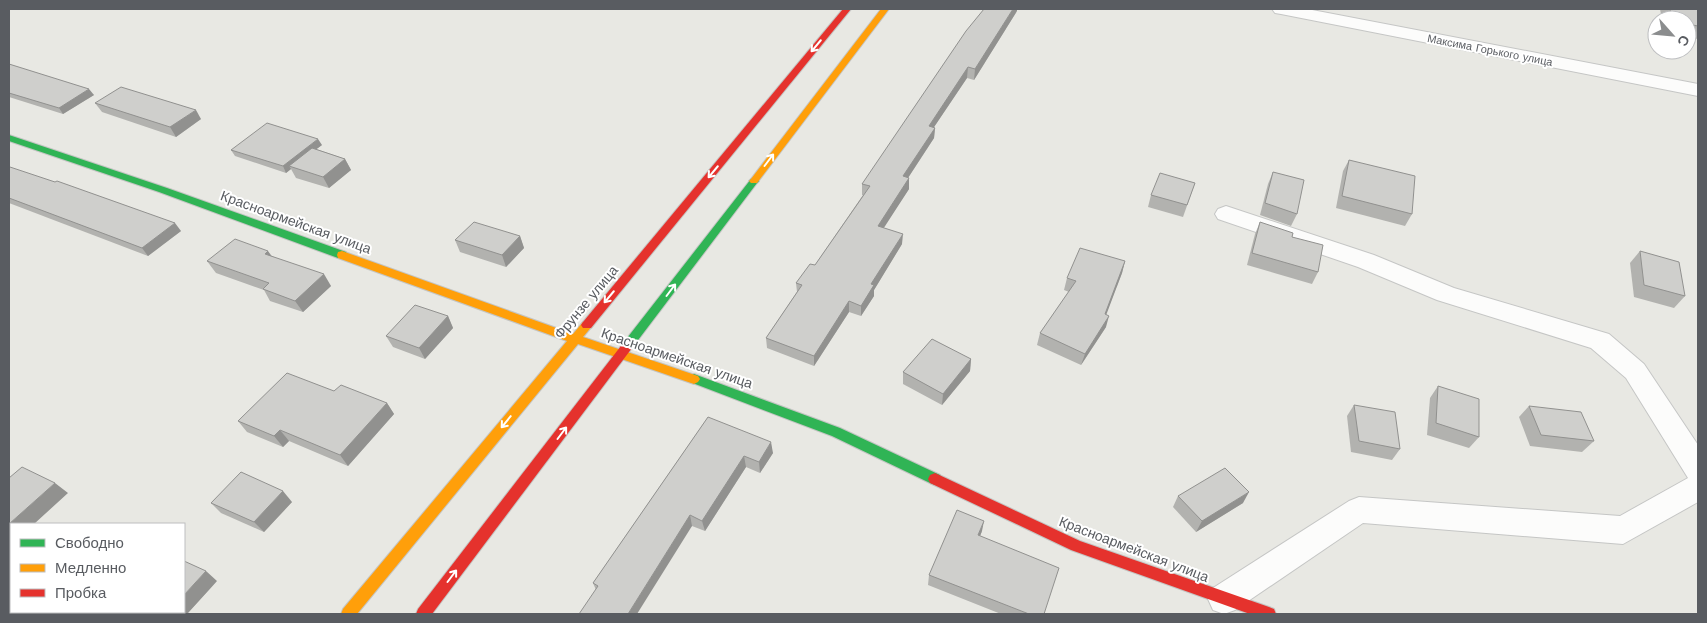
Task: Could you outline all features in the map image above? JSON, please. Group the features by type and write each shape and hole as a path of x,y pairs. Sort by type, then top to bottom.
{"main road":[{"name":"Фрунзе улица","path":"348,614 847,9"},
{"path":"423,614 885,9"},
{"name":"Красноармейская улица","path":"9,138 163,190 574,339 721,388 836,432 1076,546 1269,614"}],"street":[{"name":"Максима Горького улица","path":"1282,9 1698,90"},
{"path":"1226,214 1366,261 1446,294 1600,341 1635,371 1698,469"},
{"path":"1224,599 1358,510 1623,530 1698,487"}],"building":[{"path":"984,9 1013,9 975,69 968,67 929,126 935,128 903,176 909,178 878,226 903,234 871,284 874,285 861,306 849,301 814,356 766,338 802,285 796,283 810,264 815,265 870,186 862,184 966,31"},
{"path":"1698,9 1698,26 1697,10 1670,10"},
{"path":"9,64 89,89 59,108 9,93"},
{"path":"121,87 196,110 170,127 95,103"},
{"path":"267,123 318,139 283,166 231,150"},
{"path":"312,148 345,159 323,177 289,166"},
{"path":"1349,160 1415,176 1412,214 1342,196"},
{"path":"10,167 55,182 57,181 175,223 142,248 9,198"},
{"path":"1273,172 1304,180 1297,214 1265,203"},
{"path":"1160,173 1195,183 1187,205 1151,195"},
{"path":"474,222 520,236 502,255 455,240"},
{"path":"1260,222 1293,233 1292,237 1323,245 1318,272 1252,253"},
{"path":"235,239 268,251 265,254 324,274 295,301 263,289 269,283 207,261"},
{"path":"1080,248 1125,261 1105,314 1109,316 1085,354 1040,333 1076,281 1067,278"},
{"path":"1640,251 1679,262 1685,296 1644,285"},
{"path":"415,305 448,316 419,348 386,336"},
{"path":"932,339 971,359 943,394 903,372"},
{"path":"287,373 334,391 341,385 387,403 340,455 280,430 274,436 238,421"},
{"path":"1438,386 1479,399 1479,437 1436,423"},
{"path":"1354,405 1395,412 1400,449 1359,441"},
{"path":"1529,406 1581,412 1594,441 1541,435"},
{"path":"708,417 771,442 759,462 744,456 702,521 690,515 628,614 579,614 598,586 593,583"},
{"path":"22,467 55,483 9,524 9,478"},
{"path":"1225,468 1249,492 1202,521 1178,496"},
{"path":"241,472 283,491 254,522 211,503"},
{"path":"957,510 984,521 978,535 1059,568 1044,614 1029,614 929,575"},
{"path":"185,561 206,571 185,594"}],"traffic: fast":[{"path":"9,138 163,190 342,255"},
{"path":"628,345 754,181"},
{"path":"694,379 836,432 935,479"}],"traffic: slow":[{"path":"754,181 885,9"},
{"path":"342,255 575,339 694,379"},
{"path":"348,614 587,325"}],"traffic: jam":[{"path":"587,325 847,9"},
{"path":"423,614 628,345"},
{"path":"935,479 1076,546 1269,614"}]}
